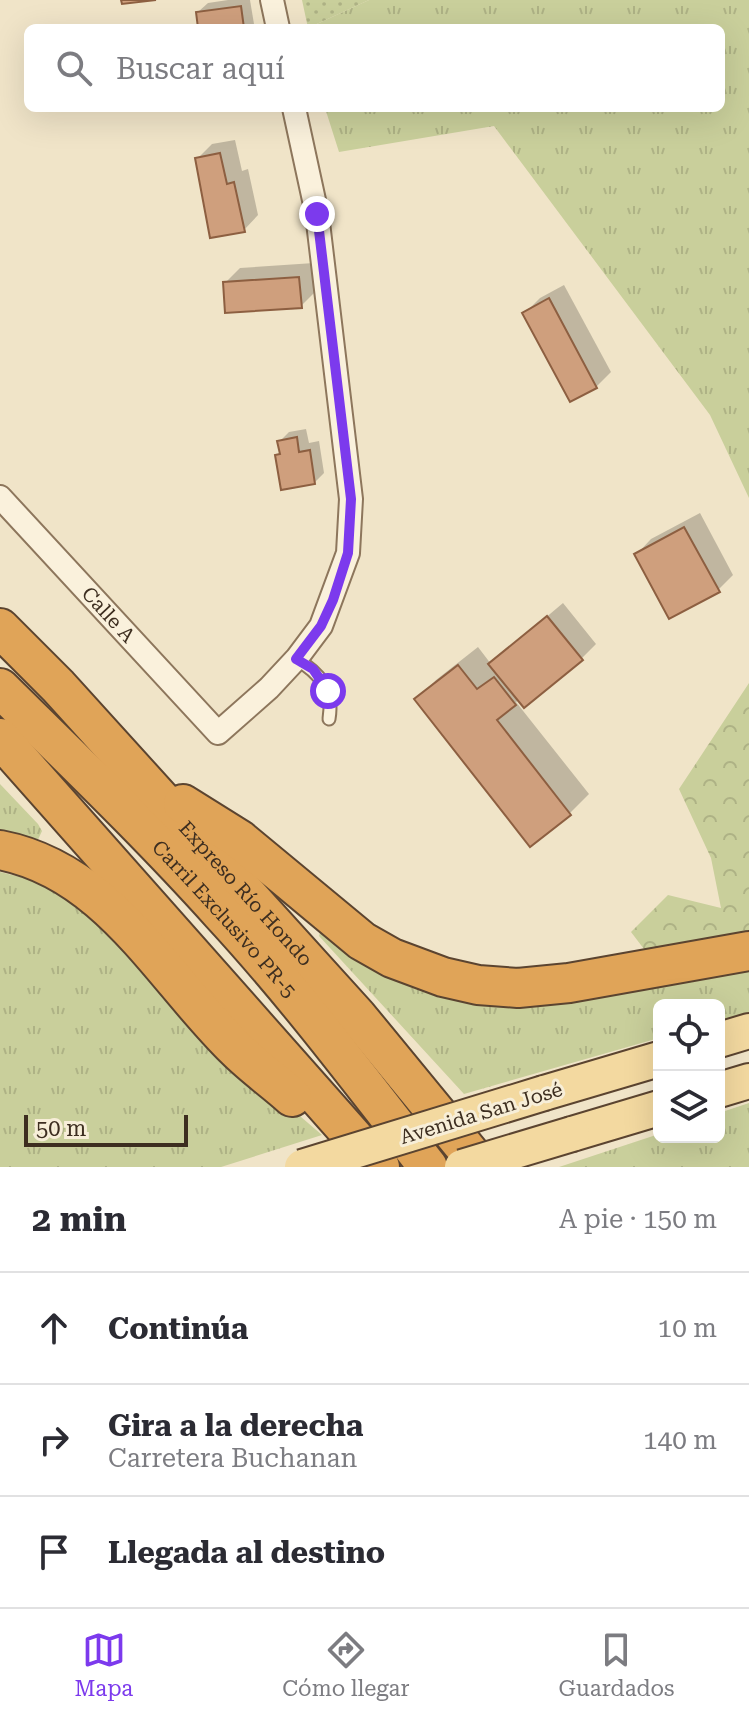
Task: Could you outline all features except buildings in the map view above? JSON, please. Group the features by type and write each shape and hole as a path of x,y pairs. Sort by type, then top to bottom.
{"highway":[{"name":"Expreso Río Hondo","path":"0,628 58,686 357,1016 481,1167"},
{"name":"Carril Exclusivo PR-5","path":"0,688 223,914 351,1066 428,1167"},
{"path":"0,738 378,1167"},
{"path":"142,779 239,839 362,941 392,958 443,977 478,985 518,988 569,983 749,951"},
{"path":"0,850 49,865 94,893 236,1049 378,1167"}],"main road":[{"path":"725,1038 749,1031"},
{"name":"Avenida San José","path":"302,1167 653,1061"},
{"path":"725,1088 749,1081"},
{"path":"462,1167 653,1110"}],"street":[{"path":"272,0 277,24"},
{"path":"295,112 317,214 351,499 348,553 337,588 321,626 296,659"},
{"name":"Calle A","path":"0,497 218,733 269,688 296,659"}],"lane":[{"path":"296,659 313,669 322,679 330,700 329,719"}],"green space":[{"path":"302,0 369,0 317,24 307,24"},
{"path":"369,0 749,0 749,498 710,415 494,126 339,152 326,112 725,112 725,24 317,24"},
{"path":"749,683 749,934 647,953 631,932 668,895 721,908 711,858 679,789"},
{"path":"0,784 38,824 42,831 36,844 0,840"},
{"path":"0,872 45,883 93,906 236,1061 322,1135 221,1167 0,1167"},
{"path":"321,929 422,982 749,965 749,1012 725,1019 725,999 653,999 653,1040 464,1094 319,936"},
{"path":"749,1103 749,1167 559,1167 653,1136 653,1143 725,1143 725,1111"}],"route":[{"path":"317,214 351,499 348,553 333,600 321,626 296,659 313,669 328,691"}]}
